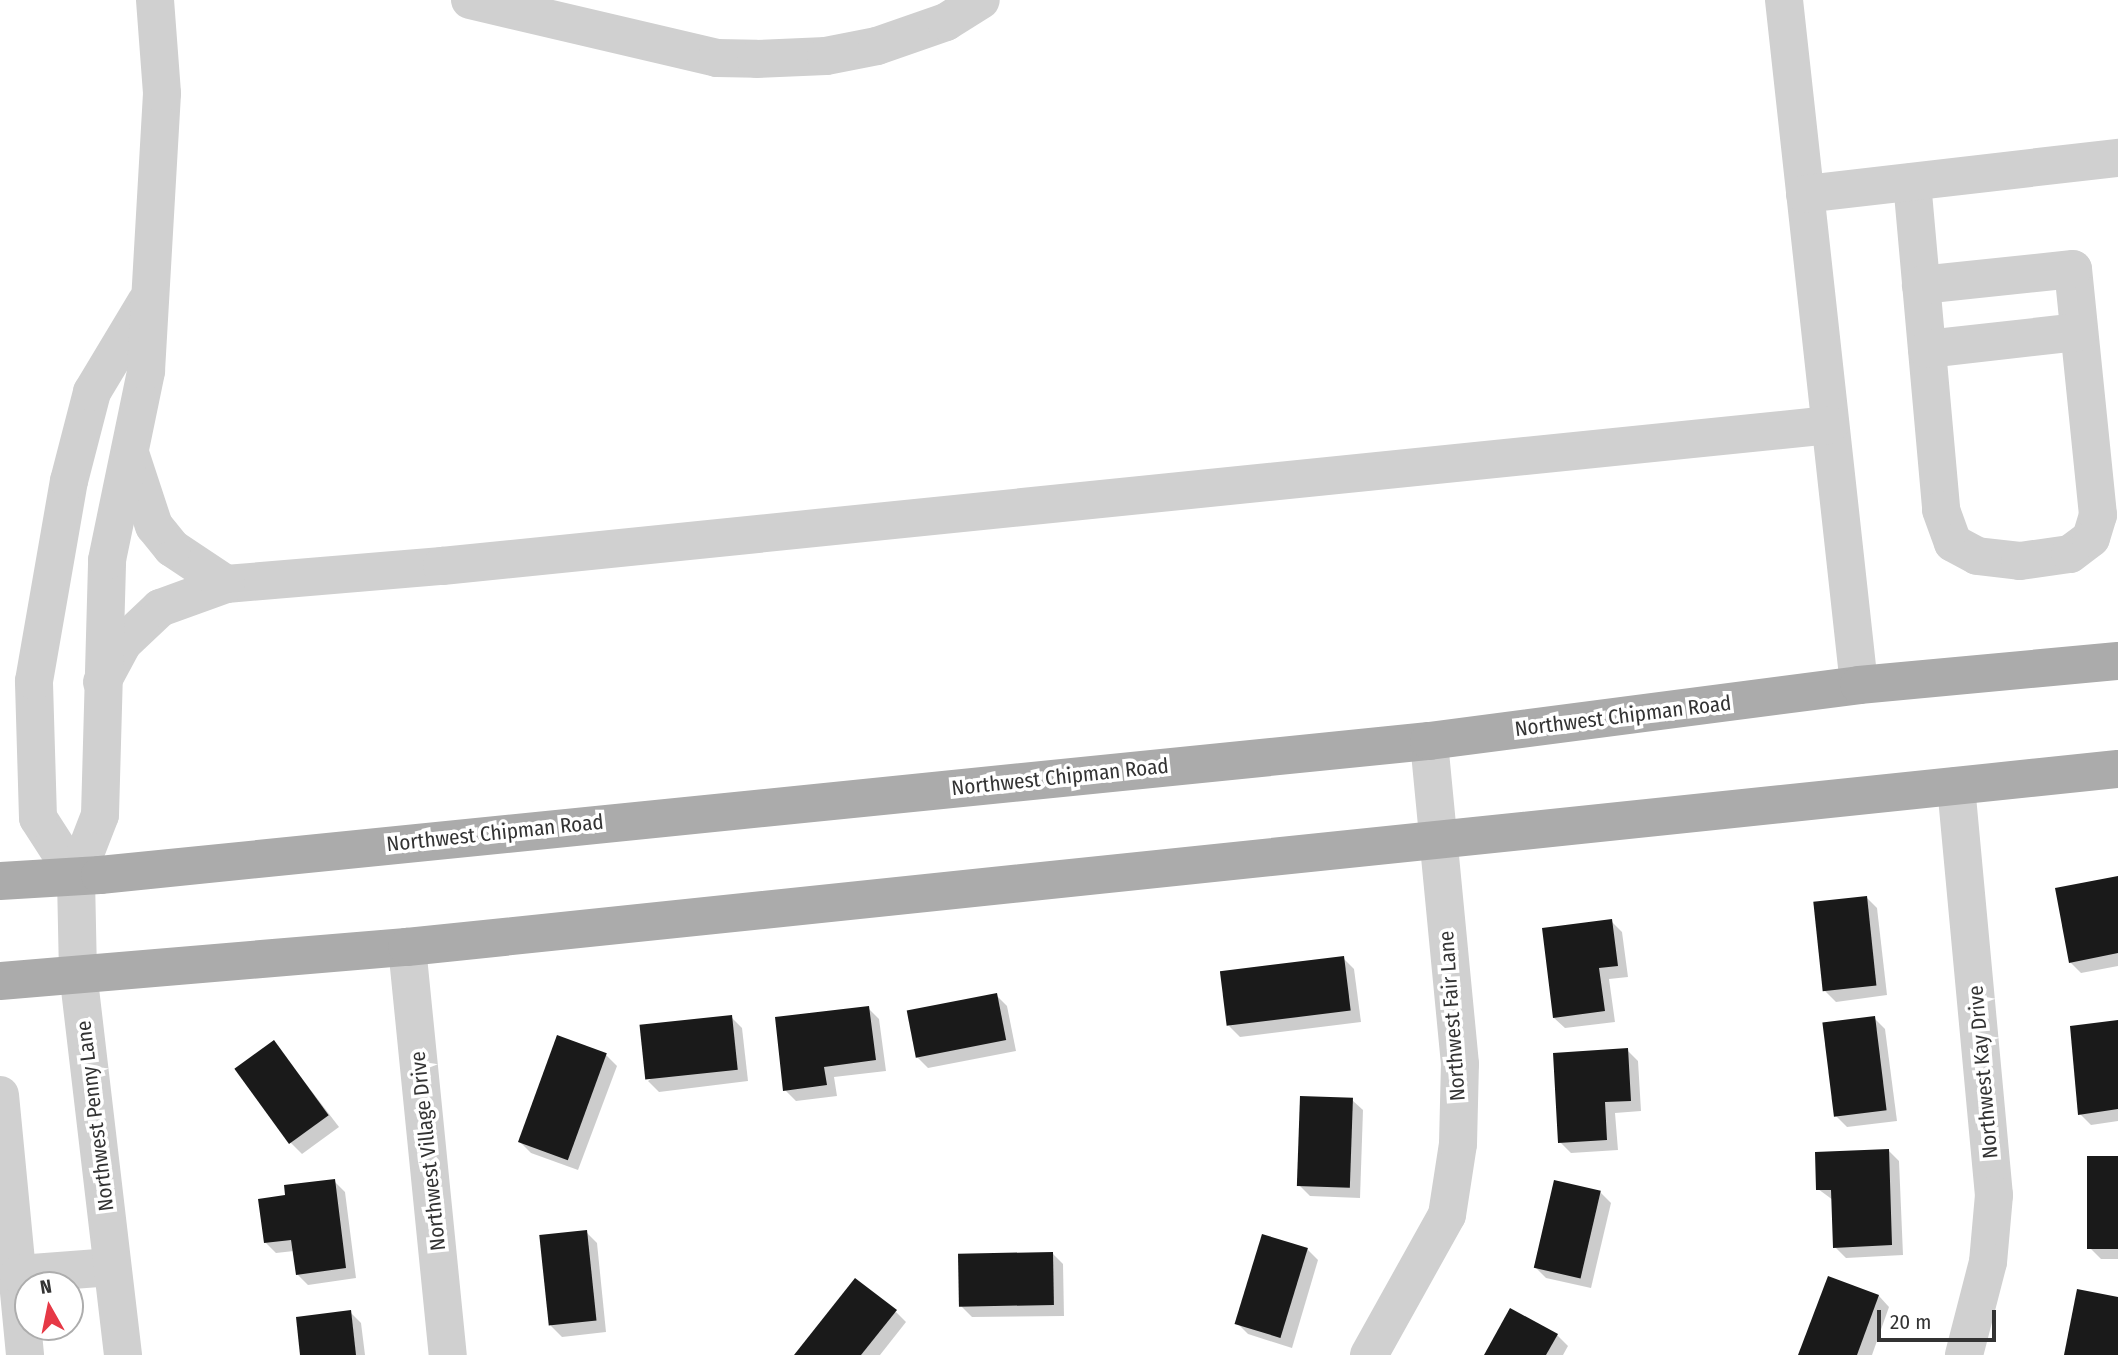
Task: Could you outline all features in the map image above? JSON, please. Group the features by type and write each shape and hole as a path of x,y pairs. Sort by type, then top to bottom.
{"main road":[{"name":"Northwest Chipman Road","path":"0,881 76,877 1429,741 1859,685 2118,662"},
{"path":"0,981 407,947 2118,769"}],"street":[{"path":"76,877 100,814 100,687 107,560 146,371 148,299 163,93 155,0"},
{"path":"470,0 717,58 756,59 826,56 877,46 946,22 981,0"},
{"path":"1784,0 1859,685"},
{"path":"1805,194 2118,158"},
{"path":"1912,182 1941,510 1954,543 1977,556 2020,561 2070,554 2091,538 2098,515 2073,269 1922,285"},
{"path":"76,877 38,818 34,681 69,481 92,392 148,299"},
{"path":"1927,349 2080,332"},
{"path":"100,687 123,643 160,608 226,584 416,569 1830,425"},
{"path":"130,452 154,526 172,548 226,584"},
{"name":"Northwest Fair Lane","path":"1369,1355 1447,1214 1458,1144 1460,1064 1429,741"},
{"name":"Northwest Kay Drive","path":"1956,786 1994,1195 1987,1262 1964,1355"},
{"name":"Northwest Penny Lane","path":"76,877 78,974 123,1355"},
{"name":"Northwest Village Drive","path":"407,947 448,1355"},
{"path":"0,1095 19,1271"},
{"path":"59,1271 112,1267"}],"building":[{"path":"2118,876 2118,953 2069,963 2055,888"},
{"path":"1867,896 1876,986 1823,991 1813,902"},
{"path":"1612,919 1618,966 1599,968 1605,1011 1553,1018 1542,928"},
{"path":"1344,956 1351,1011 1227,1026 1220,971"},
{"path":"997,993 1006,1040 916,1058 907,1011"},
{"path":"869,1006 876,1060 824,1067 827,1085 783,1091 775,1017"},
{"path":"732,1015 738,1070 645,1079 640,1025"},
{"path":"1875,1016 1887,1110 1834,1117 1822,1022"},
{"path":"2118,1020 2118,1109 2078,1115 2070,1026"},
{"path":"557,1035 607,1053 568,1160 518,1142"},
{"path":"274,1040 329,1115 289,1144 234,1069"},
{"path":"1628,1048 1631,1101 1605,1102 1607,1140 1558,1143 1553,1053"},
{"path":"1300,1096 1353,1098 1350,1188 1297,1186"},
{"path":"1889,1149 1892,1245 1833,1248 1831,1190 1816,1190 1815,1152"},
{"path":"2087,1156 2118,1156 2118,1249 2087,1249"},
{"path":"335,1179 346,1268 296,1275 291,1240 264,1243 258,1199 285,1195 284,1185"},
{"path":"1554,1180 1601,1191 1581,1278 1534,1268"},
{"path":"587,1230 597,1321 549,1326 539,1235"},
{"path":"1262,1234 1308,1248 1280,1338 1235,1324"},
{"path":"1053,1252 1054,1305 959,1307 958,1254"},
{"path":"1828,1276 1879,1295 1857,1355 1798,1355"},
{"path":"855,1278 897,1310 861,1355 794,1355"},
{"path":"2077,1289 2118,1297 2118,1355 2064,1355"},
{"path":"1510,1308 1558,1334 1546,1355 1484,1355"},
{"path":"351,1310 356,1355 300,1355 296,1317"}]}
